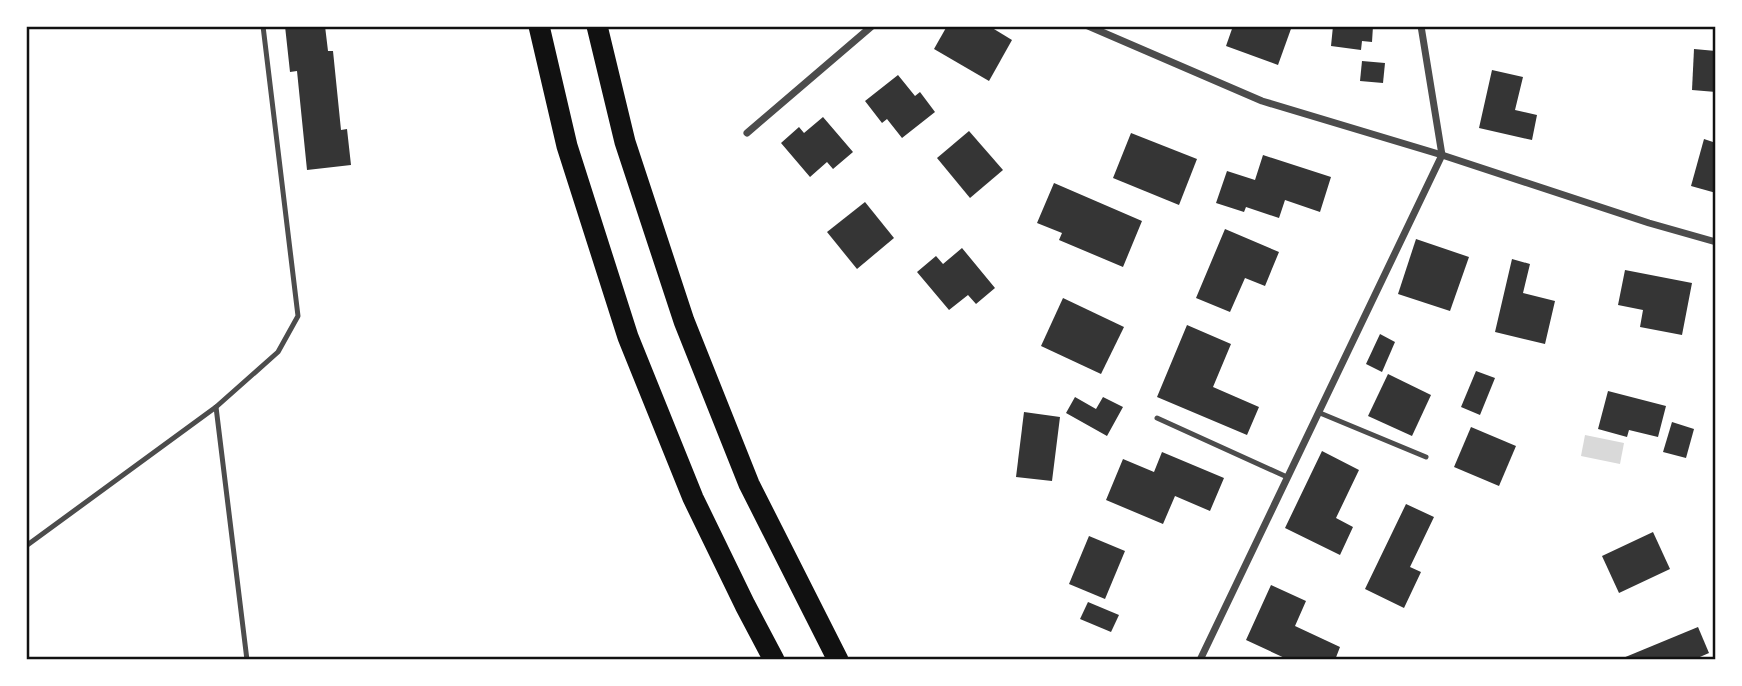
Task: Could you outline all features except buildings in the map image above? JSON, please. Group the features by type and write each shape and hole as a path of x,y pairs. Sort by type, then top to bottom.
{"highway":[{"path":"540,26 567,146 628,337 693,498 774,660"},
{"path":"597,26 625,142 688,333 749,484 838,660"}],"street":[{"path":"747,133 872,26"},
{"path":"1088,26 1262,101 1716,242"},
{"path":"1200,660 1441,155 1421,26"}],"lane":[{"path":"26,546 216,407 278,352 299,316 263,26"},
{"path":"216,407 247,660"},
{"path":"1320,412 1426,457"},
{"path":"1157,418 1287,477"}],"shaded area":[{"path":"1585,435 1624,443 1620,464 1581,456"}]}
